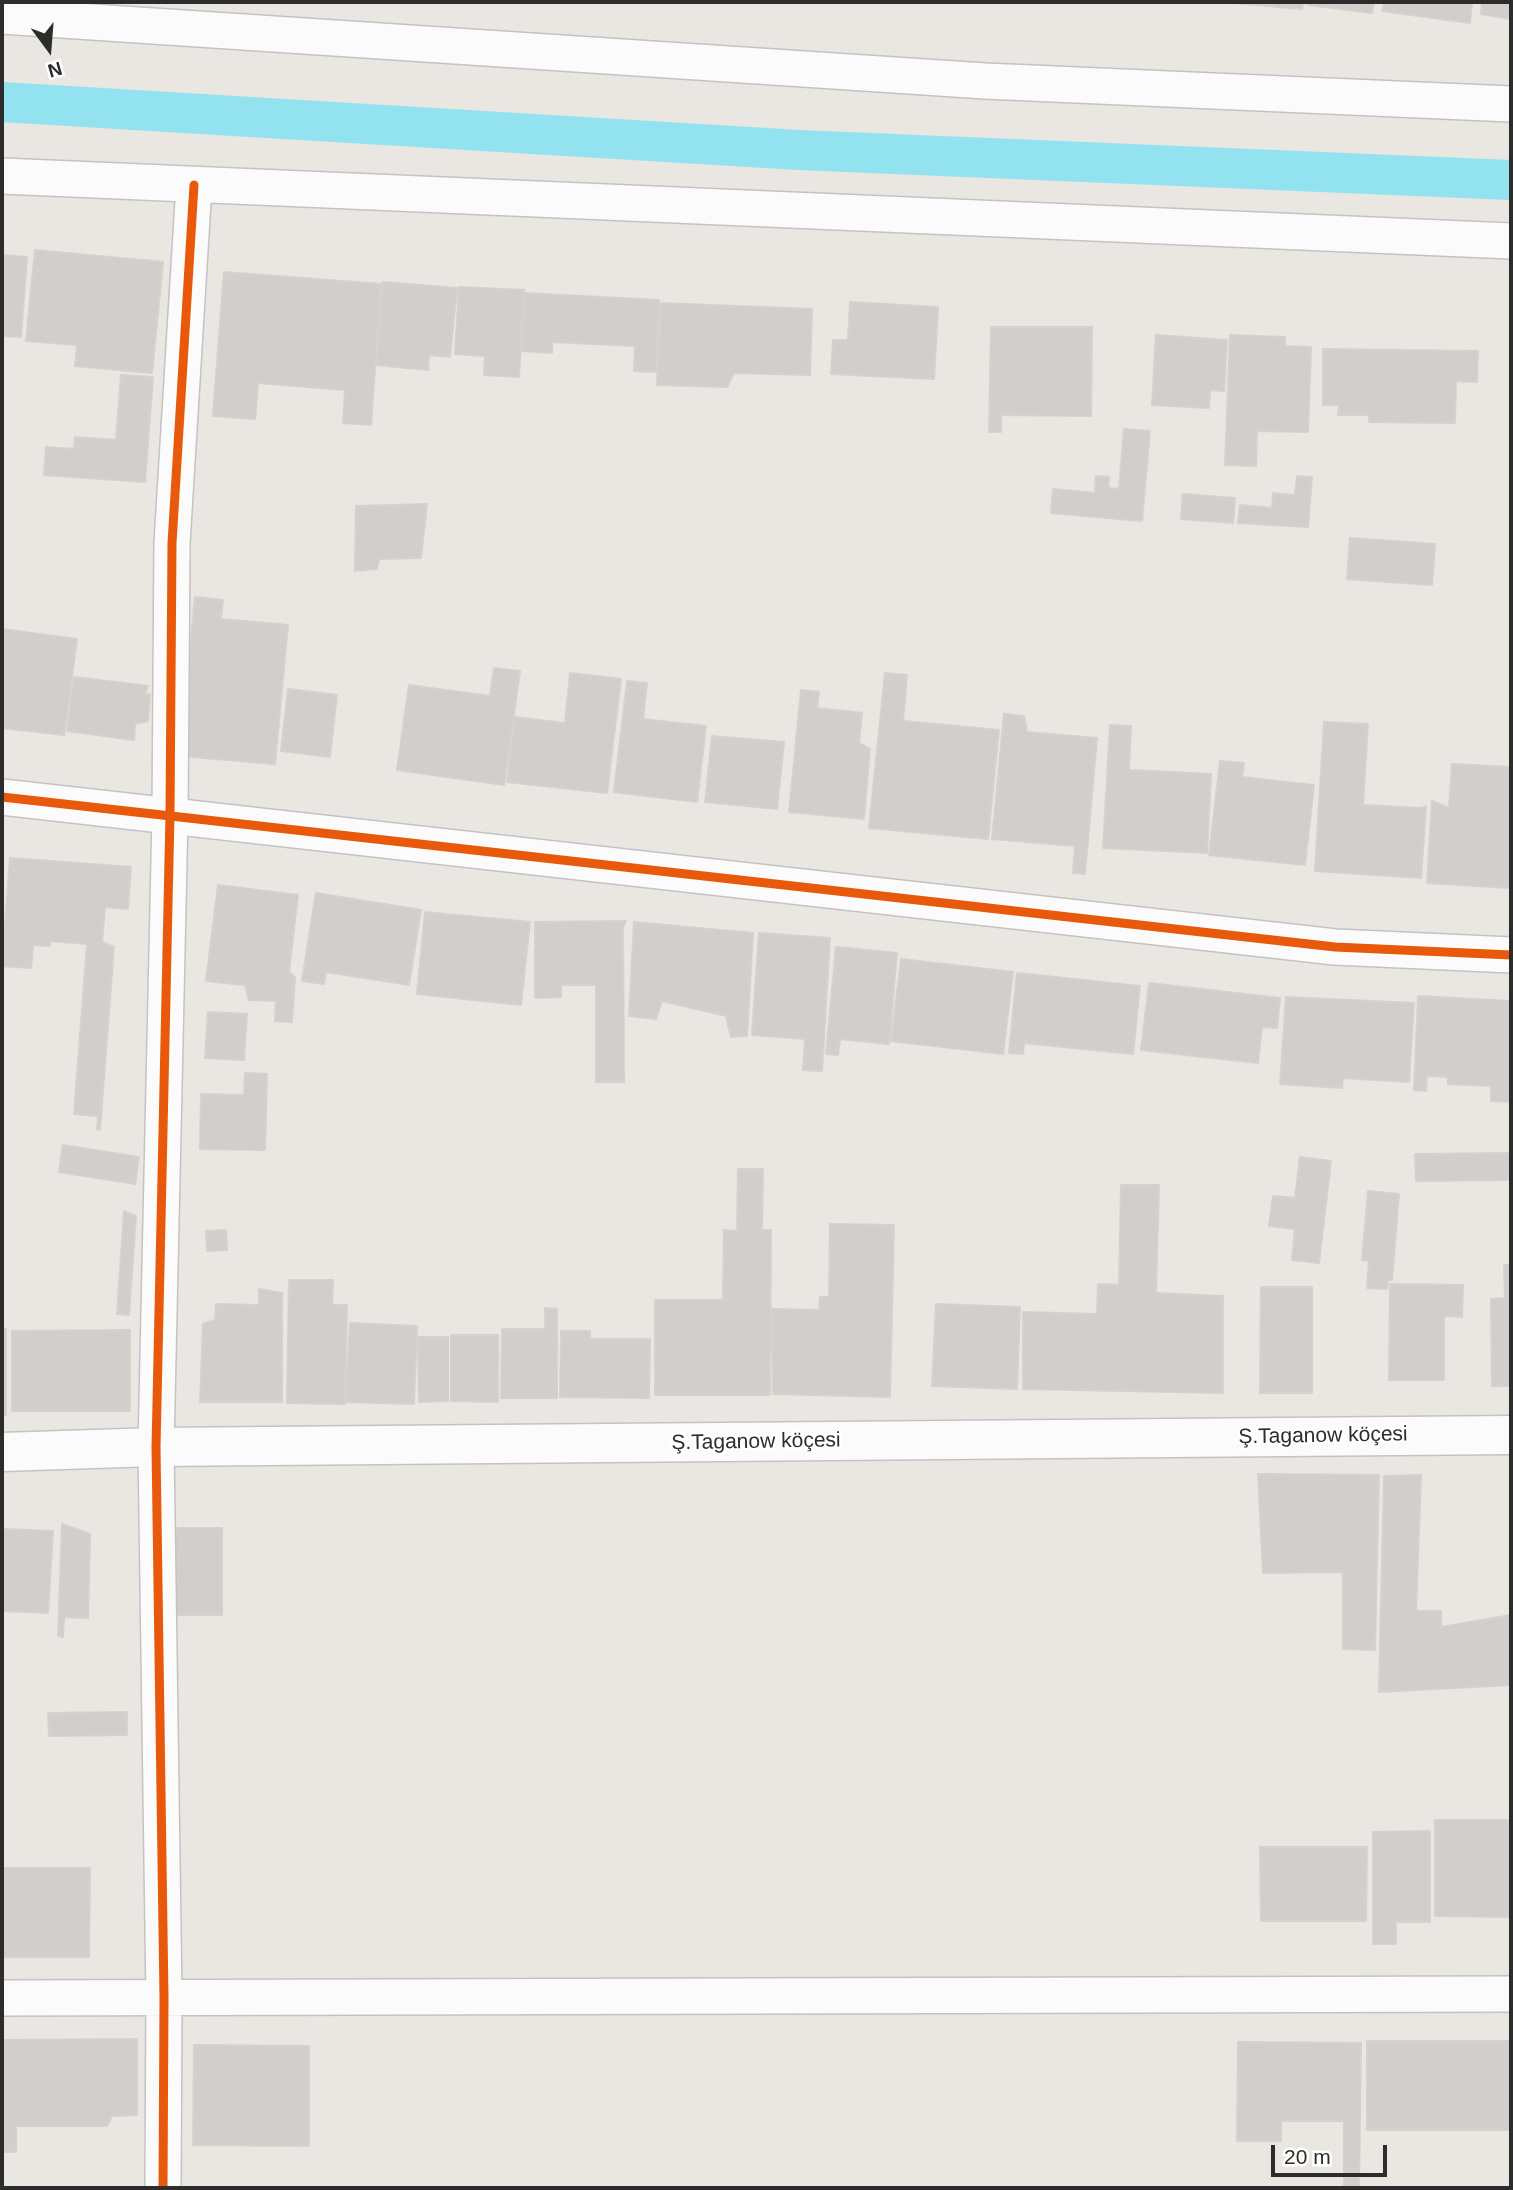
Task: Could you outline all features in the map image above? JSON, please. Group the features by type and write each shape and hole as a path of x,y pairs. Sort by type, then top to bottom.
{"street":[{"path":"2,16 985,81 1511,104"},
{"path":"2,176 1511,241"},
{"path":"163,2188 164,1998 156,1447 170,815 172,543 194,185"},
{"path":"2,797 1335,947 1511,955"},
{"name":"Ş.Taganow köçesi","path":"2,1452 156,1447 1511,1435"},
{"path":"2,1998 1511,1994"}],"building":[{"path":"1221,2 1303,2 1302,9"},
{"path":"1309,2 1374,2 1372,13 1308,5"},
{"path":"1384,2 1472,2 1470,23 1382,11"},
{"path":"1482,2 1511,2 1511,19 1481,14"},
{"path":"35,250 163,262 152,373 75,366 77,345 26,341"},
{"path":"2,255 27,257 21,337 2,336"},
{"path":"224,272 381,284 371,425 343,423 345,390 258,383 255,419 213,416"},
{"path":"383,282 457,288 450,357 429,355 428,370 376,365"},
{"path":"459,287 524,290 519,377 484,375 485,356 455,354"},
{"path":"524,293 659,300 656,372 634,371 635,346 552,342 552,353 522,351"},
{"path":"850,302 938,307 934,379 831,374 833,340 848,340"},
{"path":"661,303 812,309 810,375 734,373 727,387 657,385"},
{"path":"991,327 1092,327 1091,416 1001,415 1001,432 989,432"},
{"path":"1156,335 1227,340 1224,391 1210,390 1209,408 1152,405"},
{"path":"1230,335 1285,337 1285,346 1311,347 1308,432 1257,431 1256,466 1225,465"},
{"path":"1323,349 1478,351 1477,382 1456,381 1455,423 1369,422 1369,415 1338,415 1339,405 1323,405"},
{"path":"121,375 153,377 145,482 44,475 46,447 74,449 75,437 116,440"},
{"path":"1124,429 1150,431 1142,521 1051,513 1053,489 1095,493 1096,476 1109,477 1108,488 1119,489"},
{"path":"1297,476 1312,477 1308,527 1238,523 1240,505 1272,508 1273,493 1295,495"},
{"path":"1183,494 1235,498 1233,523 1181,519"},
{"path":"427,504 421,558 379,559 377,569 355,571 356,506"},
{"path":"1350,538 1435,544 1432,585 1347,579"},
{"path":"195,597 223,600 221,619 288,625 275,764 180,756"},
{"path":"2,629 77,639 64,735 2,728"},
{"path":"494,668 520,671 504,785 397,770 409,685 490,696"},
{"path":"570,673 621,679 607,793 507,782 515,717 565,723"},
{"path":"885,673 907,675 903,721 999,730 988,839 869,828"},
{"path":"74,677 148,686 145,695 150,694 148,721 135,724 134,740 67,731"},
{"path":"627,681 647,683 643,719 706,726 697,802 614,792"},
{"path":"288,689 337,695 330,757 281,751"},
{"path":"801,690 819,692 817,708 862,713 859,743 870,749 864,819 789,812"},
{"path":"1004,714 1024,716 1027,732 1097,738 1085,874 1073,873 1075,846 992,839"},
{"path":"1324,722 1368,724 1363,805 1426,806 1421,878 1315,871"},
{"path":"1110,725 1131,726 1129,770 1211,774 1207,853 1103,848"},
{"path":"712,736 784,742 777,809 705,802"},
{"path":"1220,761 1244,763 1242,777 1314,785 1305,865 1209,855"},
{"path":"1452,764 1511,767 1511,888 1427,883 1432,801 1449,808"},
{"path":"10,858 131,867 128,909 105,907 102,942 114,947 100,1130 97,1129 98,1116 74,1114 87,944 50,941 50,946 33,945 31,968 2,966"},
{"path":"218,885 298,895 289,972 295,977 292,1022 275,1021 276,1001 249,1000 245,985 206,981"},
{"path":"316,893 421,910 409,985 326,972 324,984 302,981"},
{"path":"425,912 530,922 521,1005 417,994"},
{"path":"626,921 623,927 624,1082 596,1082 596,985 561,985 561,997 535,998 535,922"},
{"path":"634,922 753,933 747,1036 731,1037 726,1016 662,1001 656,1019 629,1016"},
{"path":"759,933 830,938 822,1071 803,1070 805,1039 752,1035"},
{"path":"836,947 897,953 889,1044 840,1039 838,1055 826,1054"},
{"path":"901,959 1013,972 1003,1054 891,1041"},
{"path":"1017,973 1140,986 1133,1054 1024,1043 1023,1054 1009,1053"},
{"path":"1149,983 1280,998 1277,1028 1262,1027 1258,1063 1141,1050"},
{"path":"1418,996 1511,1001 1511,1102 1491,1101 1491,1086 1448,1084 1448,1077 1427,1076 1426,1091 1414,1090"},
{"path":"1286,997 1414,1003 1409,1082 1343,1078 1342,1088 1280,1084"},
{"path":"208,1012 247,1014 244,1060 205,1058"},
{"path":"245,1073 267,1074 265,1150 200,1149 201,1094 244,1095"},
{"path":"63,1145 139,1157 135,1184 59,1172"},
{"path":"1511,1153 1511,1180 1416,1181 1415,1154"},
{"path":"1300,1157 1331,1161 1319,1263 1292,1260 1295,1229 1269,1226 1273,1196 1295,1198"},
{"path":"738,1169 763,1169 762,1230 771,1230 770,1395 655,1395 655,1300 723,1300 724,1230 737,1231"},
{"path":"1121,1185 1159,1185 1156,1293 1223,1296 1223,1393 1023,1389 1023,1312 1097,1314 1098,1284 1119,1285"},
{"path":"1368,1191 1399,1194 1392,1280 1388,1280 1387,1289 1367,1288 1369,1261 1362,1260"},
{"path":"124,1211 136,1216 129,1315 117,1314"},
{"path":"830,1224 894,1225 890,1397 773,1394 772,1309 819,1310 820,1297 829,1297"},
{"path":"226,1230 227,1250 207,1251 206,1231"},
{"path":"1504,1265 1511,1265 1511,1386 1492,1386 1491,1299 1505,1298"},
{"path":"289,1280 333,1280 332,1305 347,1305 345,1404 287,1403"},
{"path":"1390,1284 1463,1285 1462,1317 1444,1316 1444,1380 1389,1380"},
{"path":"1261,1287 1312,1287 1312,1393 1260,1393"},
{"path":"259,1289 282,1293 282,1402 200,1402 203,1324 215,1320 216,1304 259,1305"},
{"path":"936,1304 1020,1307 1017,1389 932,1386"},
{"path":"545,1308 557,1309 557,1398 501,1398 502,1329 545,1329"},
{"path":"350,1323 417,1326 414,1404 346,1402"},
{"path":"2,1329 6,1329 6,1415 2,1415"},
{"path":"130,1330 130,1411 12,1411 12,1331"},
{"path":"561,1331 590,1331 590,1339 650,1339 649,1398 560,1397"},
{"path":"451,1335 498,1335 498,1402 451,1401"},
{"path":"418,1337 448,1337 448,1401 419,1402"},
{"path":"1258,1474 1379,1475 1375,1650 1343,1649 1343,1572 1263,1573"},
{"path":"1421,1475 1416,1611 1441,1611 1441,1627 1511,1615 1511,1685 1379,1692 1384,1476"},
{"path":"62,1524 90,1534 88,1618 64,1617 63,1637 58,1636"},
{"path":"172,1528 222,1528 222,1615 172,1615"},
{"path":"2,1529 53,1531 48,1613 2,1611"},
{"path":"127,1712 127,1735 49,1736 48,1713"},
{"path":"1435,1820 1511,1820 1511,1917 1435,1916"},
{"path":"1430,1831 1430,1922 1396,1922 1396,1944 1373,1944 1373,1832"},
{"path":"1260,1847 1367,1847 1366,1921 1261,1921"},
{"path":"2,1868 90,1868 89,1957 2,1957"},
{"path":"137,2039 137,2115 112,2116 107,2126 16,2126 16,2152 2,2152 2,2040"},
{"path":"1367,2041 1511,2041 1511,2130 1367,2130"},
{"path":"1238,2042 1361,2043 1359,2188 1344,2188 1344,2121 1281,2121 1281,2141 1237,2141"},
{"path":"194,2045 309,2046 309,2146 193,2145"}],"waterway":[{"path":"2,102 799,150 1511,180"}],"cycle path":[{"path":"163,2188 164,1998 156,1447 170,815 172,543 194,185"},
{"path":"2,797 1335,947 1511,955"}]}
